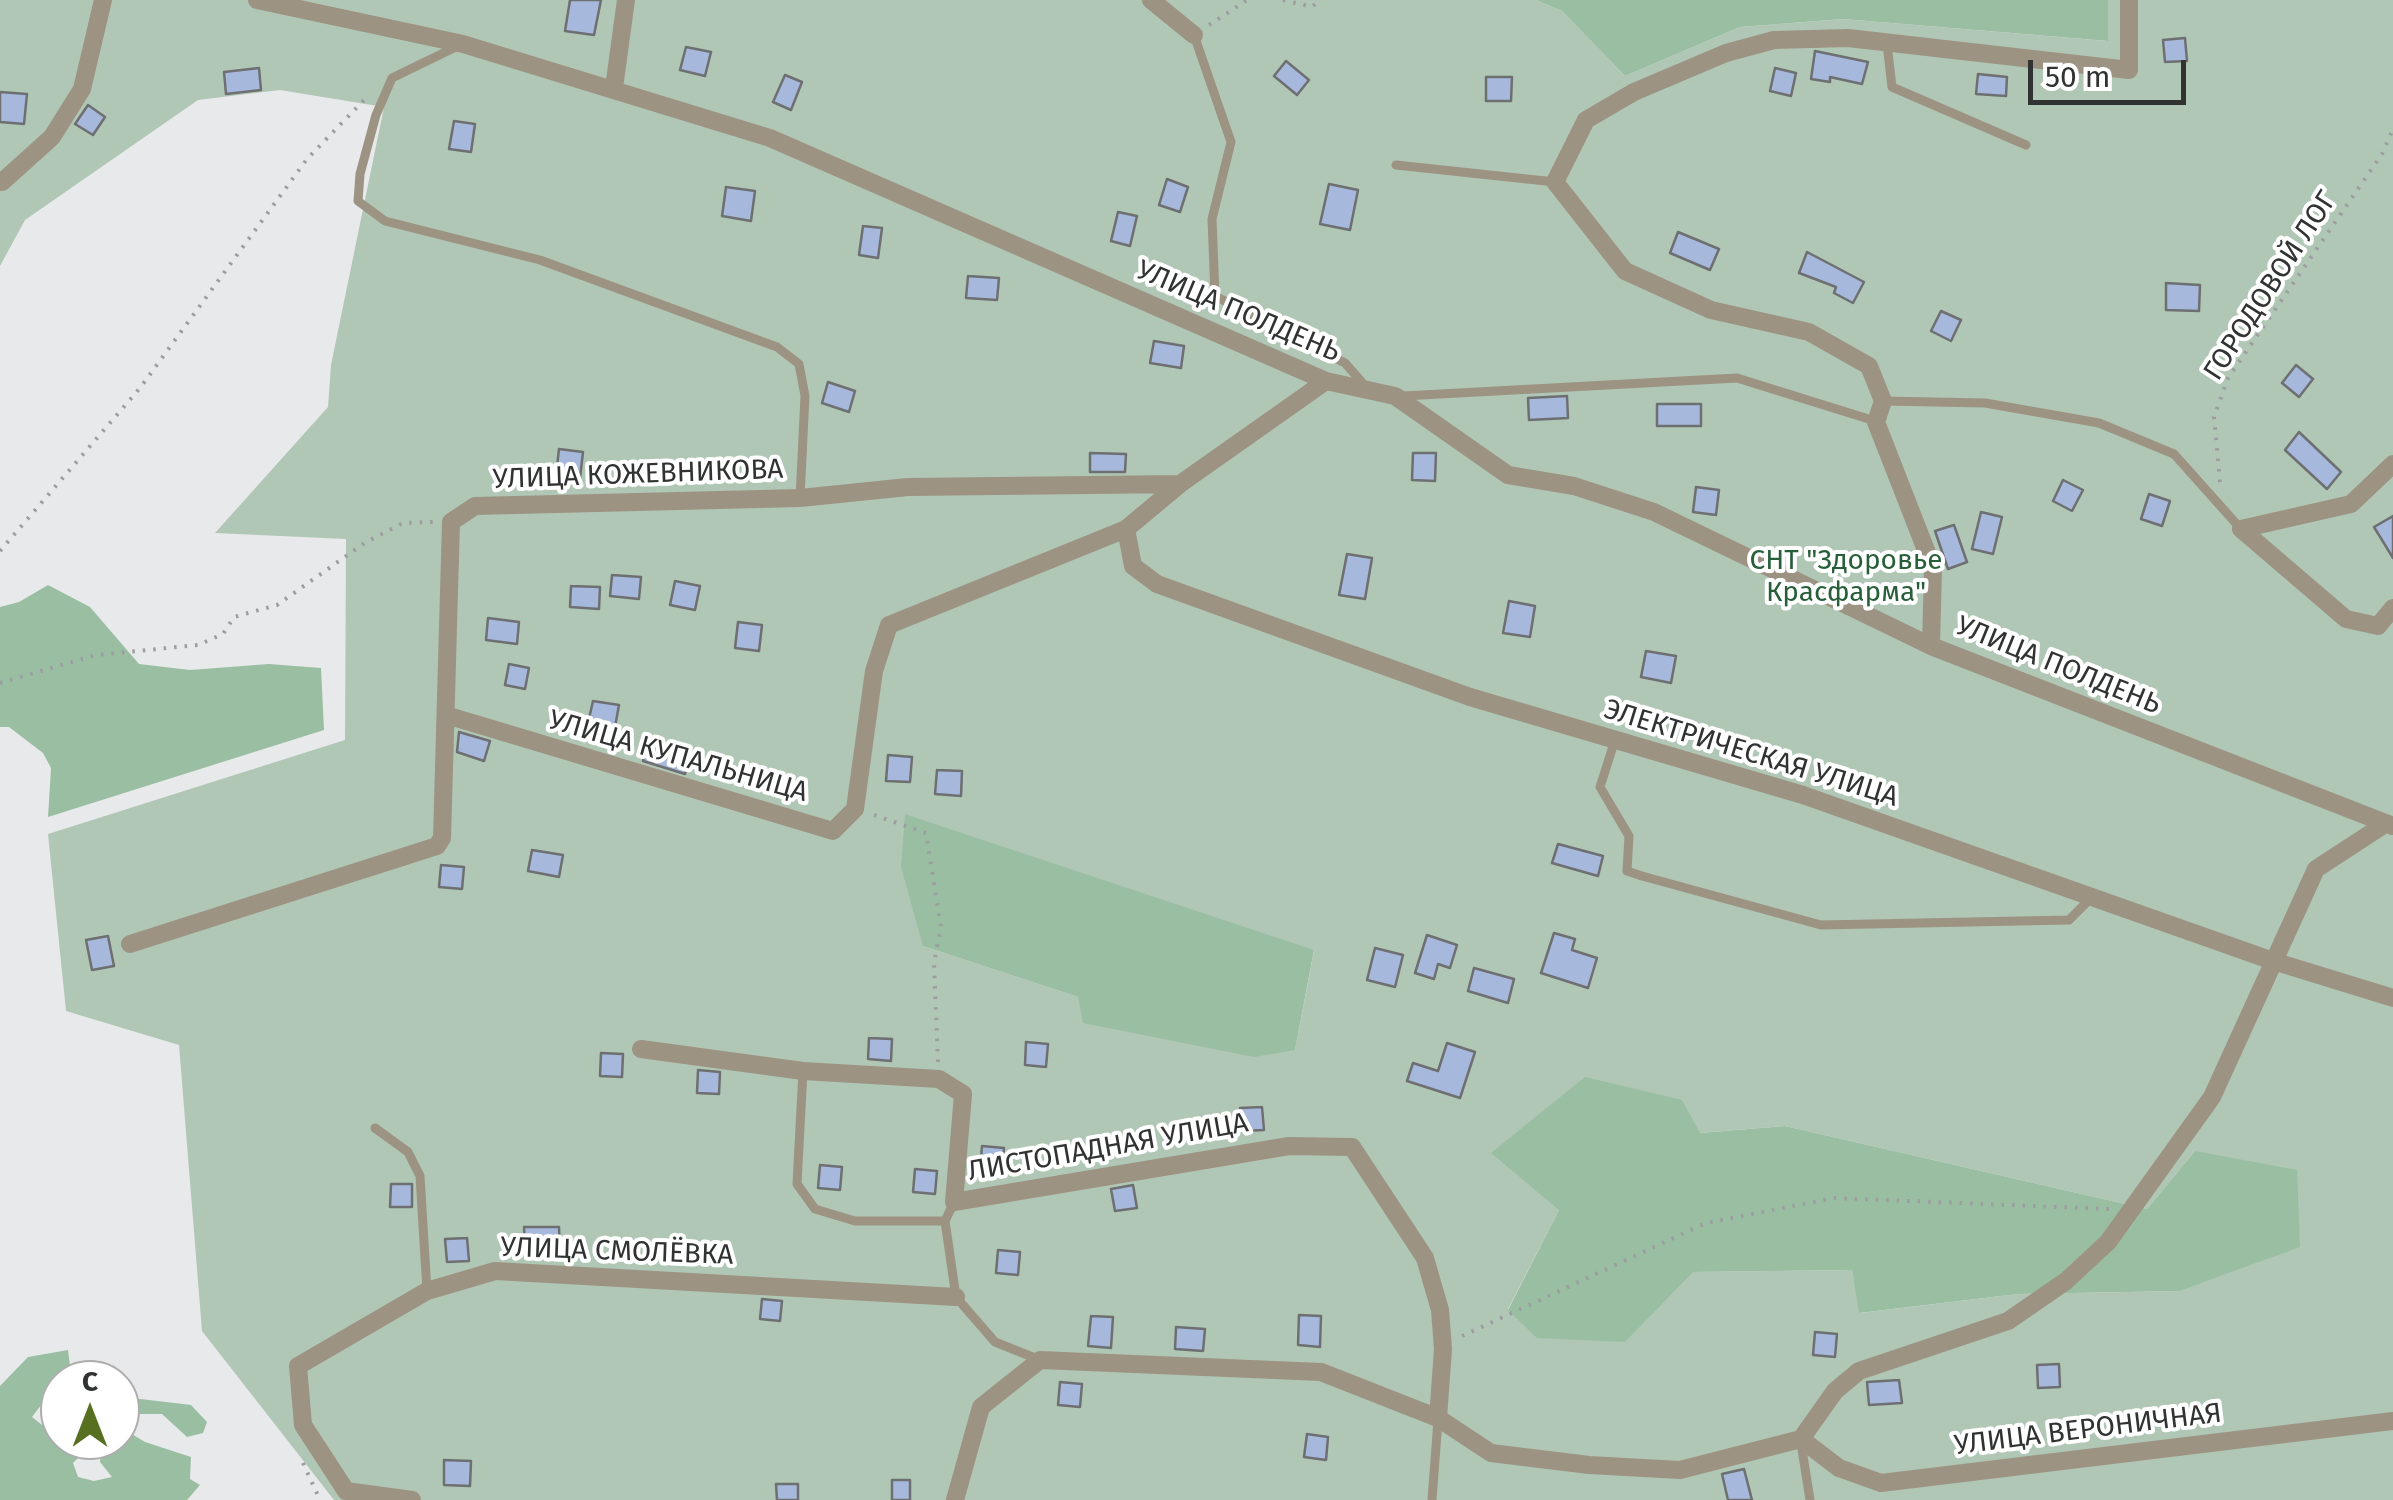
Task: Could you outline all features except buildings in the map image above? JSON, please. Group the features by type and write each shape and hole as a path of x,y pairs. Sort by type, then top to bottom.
{"street":[{"path":"2,182 52,137 82,88 103,0"},
{"name":"УЛИЦА ПОЛДЕНЬ","path":"257,0 462,44 770,138 1326,381"},
{"path":"614,88 626,0"},
{"path":"1151,0 1194,35"},
{"path":"1931,646 1933,568 1876,422 1883,401 1869,366 1809,332 1711,310 1626,271 1554,182 1586,120 1634,92 1726,53 1774,40 1848,38 2129,70 2129,0"},
{"path":"855,809 874,672 889,625 1126,529 1180,484 1326,381"},
{"name":"УЛИЦА ПОЛДЕНЬ","path":"1370,391 1395,396 1508,475 1574,486 1654,512 1931,646 2389,825"},
{"path":"2241,529 2351,504 2393,464"},
{"name":"УЛИЦА КОЖЕВНИКОВА","path":"451,522 475,506 800,498 908,486 1180,484"},
{"path":"130,944 437,846 442,838 451,522"},
{"name":"ЭЛЕКТРИЧЕСКАЯ УЛИЦА","path":"1126,529 1133,566 1157,584 1470,696 1803,796 2274,961 2393,998"},
{"path":"2241,529 2346,619 2378,626 2393,608"},
{"name":"УЛИЦА КУПАЛЬНИЦА","path":"446,714 833,831 855,809"},
{"path":"955,1500 981,1407 1040,1360 1321,1372 1438,1418 1491,1453 1680,1470 1801,1440 1836,1391 1859,1371 2008,1321 2066,1282 2108,1242 2212,1097 2316,869 2389,825"},
{"path":"641,1048 803,1071 939,1079"},
{"name":"ЛИСТОПАДНАЯ УЛИЦА","path":"939,1079 964,1094 954,1202 1289,1146 1352,1148 1424,1258 1440,1310 1443,1348 1438,1418"},
{"name":"УЛИЦА СМОЛЁВКА","path":"412,1500 346,1491 303,1425 298,1366 427,1291 495,1271 956,1297"},
{"name":"УЛИЦА ВЕРОНИЧНАЯ","path":"1801,1440 1839,1468 1880,1482 2393,1421"}],"lane":[{"path":"1194,35 1231,142 1212,219 1215,296 1345,363 1370,391"},
{"path":"462,44 392,78 376,115 360,174 358,201 385,221 540,260 777,347 799,364 805,396 800,498"},
{"path":"1887,44 1892,87 2026,145"},
{"path":"1396,165 1554,182"},
{"path":"1395,396 1738,378 1876,422"},
{"path":"1326,381 1370,391"},
{"path":"1883,401 1985,403 2099,423 2174,454 2241,529"},
{"path":"1616,740 1600,787 1629,836 1627,871 1642,876 1821,925 2069,920 2093,896"},
{"path":"803,1071 797,1184 815,1209 855,1221 945,1221"},
{"path":"374,1128 408,1152 420,1176 427,1291"},
{"path":"954,1202 945,1221 956,1297 995,1342 1040,1360"},
{"path":"1432,1500 1438,1418"},
{"path":"1801,1440 1810,1500"}],"path":[{"path":"1194,35 1247,0"},
{"path":"1283,0 1312,7 1318,0"},
{"path":"0,551 140,388 307,158 357,105 392,78"},
{"name":"ГОРОДОВОЙ ЛОГ","path":"2221,493 2214,416 2228,378 2382,154 2393,129"},
{"path":"0,682 96,655 198,645 222,634 234,617 277,605 366,542 403,523 451,522"},
{"path":"855,809 926,833 941,927 934,963 939,1079"},
{"path":"1443,1348 1477,1326 1706,1223 1834,1198 2129,1210"}],"green space":[{"name":"СНТ \"Здоровье Красфарма\"","path":"0,0 1536,0 1562,11 1625,76 1740,27 1843,19 2107,41 2108,0 2393,0 2393,1500 334,1500 202,1331 179,1045 66,1011 48,834 345,740 346,539 215,533 328,407 331,365 384,107 280,90 198,100 25,220 0,266","holes":["923,946 1313,950 1314,951 1295,1050 1078,997","1785,1126 2147,1209 2195,1151 2179,1291 2018,1294 1860,1313 1852,1270 1692,1272 1625,1341 1508,1309 1559,1210 1699,1133"]},
{"path":"1536,0 2108,0 2108,41 1843,19 1740,27 1625,76 1562,11"},
{"path":"48,585 90,607 139,664 190,670 269,664 321,668 324,730 48,817 51,768 43,753 9,727 0,727 0,607 19,602"},
{"path":"905,814 1314,950 1295,1050 1254,1057 1083,1023 1078,997 923,946 901,867"},
{"path":"1585,1077 1682,1100 1700,1133 1785,1126 2147,1209 2195,1151 2297,1170 2300,1247 2179,1291 2018,1294 1859,1313 1852,1270 1693,1272 1625,1342 1537,1338 1508,1310 1559,1210 1491,1153"},
{"path":"68,1350 69,1360 40,1360 40,1406 32,1417 40,1423 40,1460 76,1460 73,1463 78,1477 94,1481 112,1477 100,1460 140,1460 140,1439 191,1457 190,1479 200,1485 187,1500 0,1500 0,1386 28,1357"},
{"path":"140,1399 191,1405 207,1422 203,1433 187,1437 162,1414 140,1414"}]}
